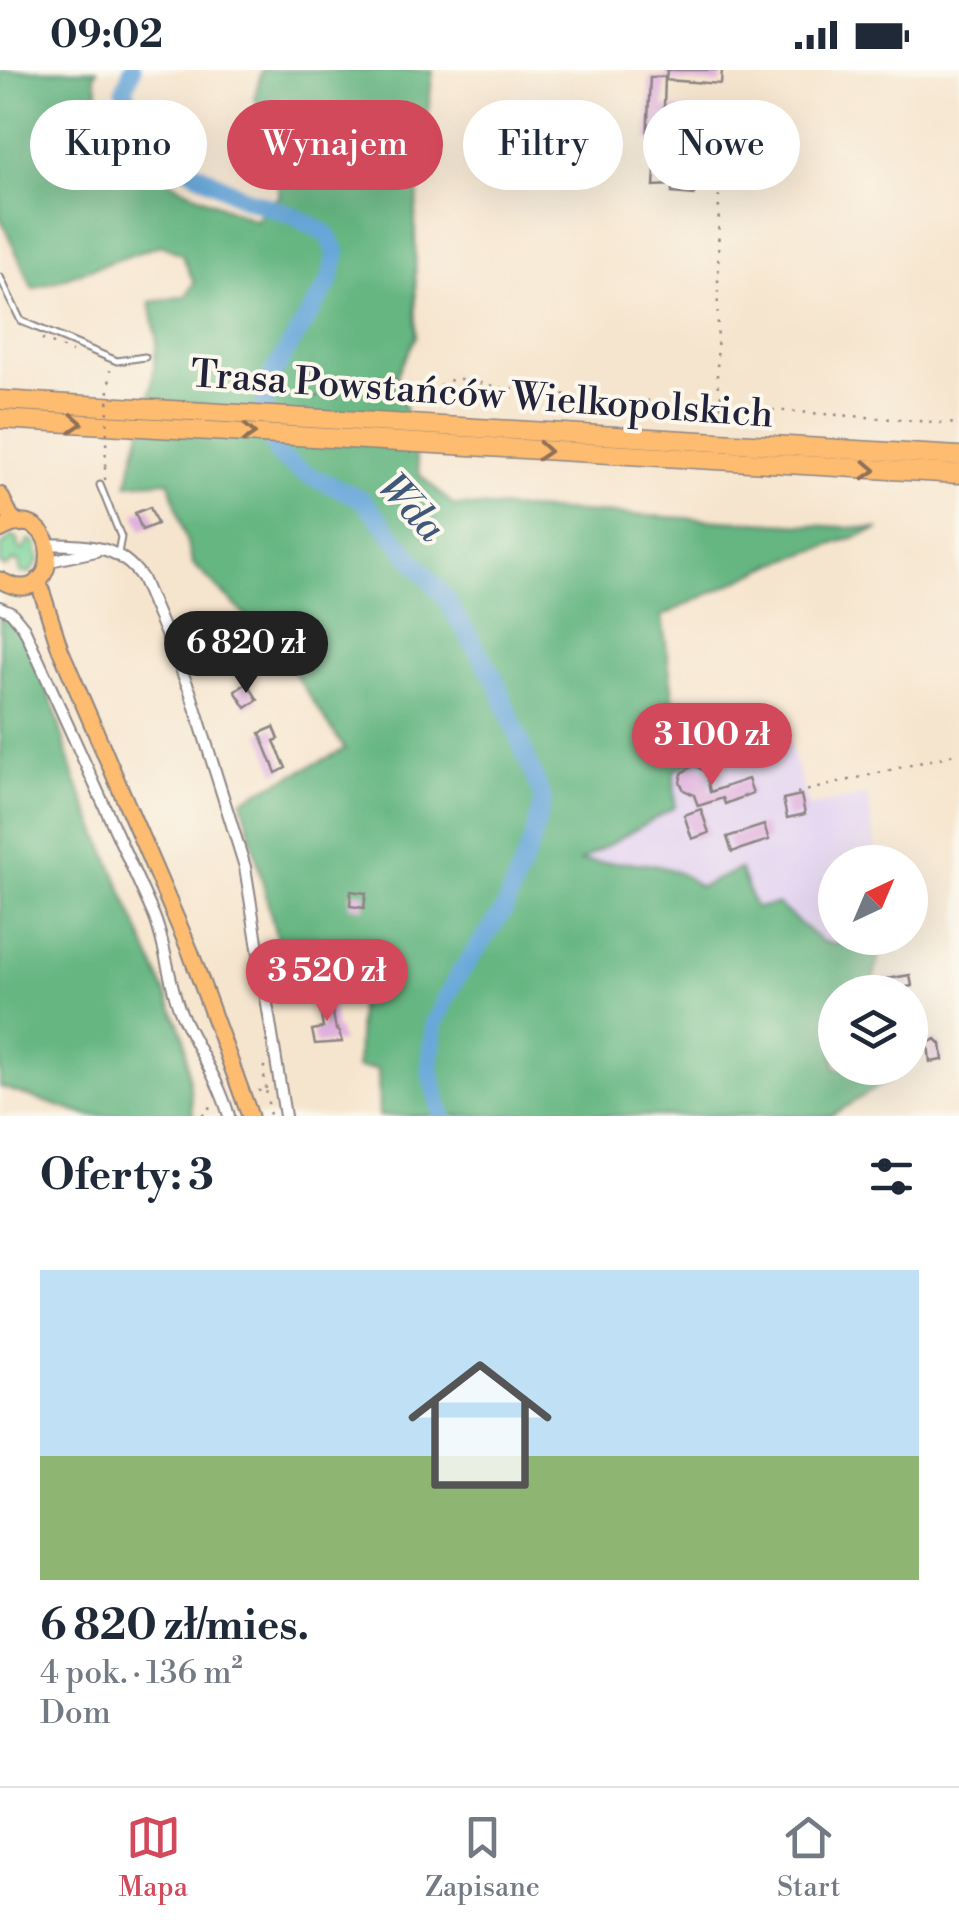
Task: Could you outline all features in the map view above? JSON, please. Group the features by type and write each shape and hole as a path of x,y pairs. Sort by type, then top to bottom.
{"highway":[{"name":"Trasa Powstańców Wielkopolskich","path":"0,400 153,408 959,474"},
{"name":"Trasa Powstańców Wielkopolskich","path":"0,418 152,428 448,435 959,456"}],"main road":[{"path":"0,495 11,517 39,531 48,544 50,561 30,583"},
{"path":"0,530 19,524"},
{"path":"0,580 30,583"},
{"path":"30,583 190,951 250,1116"}],"street":[{"path":"48,544 112,551 132,564 142,578 190,691 245,867 285,1116"},
{"path":"50,561 112,551"},
{"path":"0,607 11,612 24,628 154,916 163,937 180,1011 215,1076 229,1116"}],"lane":[{"path":"0,276 21,322 117,361 145,358"},
{"path":"100,485 120,537 112,551"}],"path":[{"path":"719,190 716,380 719,393 729,406"},
{"path":"100,485 104,480 110,370"},
{"path":"306,394 411,398 456,378 502,388 959,424"},
{"path":"797,793 959,753"},
{"path":"258,1091 266,1088 270,1116"},
{"path":"203,1116 205,1108 214,1106"}],"shaded area":[{"path":"785,729 809,807 867,795 875,845 818,845 818,938 798,921 700,887 683,872 578,862 675,807 674,770"}],"green space":[{"path":"0,70 97,70 94,76 101,100 30,100 30,190 187,190 255,220 280,195 279,190 418,190 416,337 397,374 420,475 453,505 879,529 774,564 662,616 678,732 707,736 712,755 674,770 675,807 580,861 657,866 700,887 740,869 755,908 777,904 818,938 818,955 879,955 875,975 818,975 818,1085 881,1085 830,1116 379,1116 378,1069 357,1068 360,978 285,972 242,800 345,749 274,643 193,564 169,481 127,484 152,387 157,340 150,302 186,296 194,283 182,254 160,245 33,289 0,217"},
{"path":"262,70 433,70 429,100 256,100 255,96"},
{"path":"12,536 18,540 18,549 23,550 30,540 36,544 39,560 30,573 21,573 19,562 5,568 0,564 1,547"},
{"path":"0,618 6,618 25,639 54,706 75,779 184,1036 193,1116 89,1116 0,1087"}],"building":[{"path":"667,70 722,70 721,84 666,80"},
{"path":"650,77 665,77 664,100 649,100"},
{"path":"672,190 695,190 694,195"},
{"path":"150,507 157,524 142,530 135,513"},
{"path":"247,683 258,700 246,708 235,691"},
{"path":"274,727 279,739 274,741 286,768 276,773 260,733"},
{"path":"694,765 706,772 710,792 748,779 753,793 725,804 723,798 698,806 694,795 684,790 680,782 682,773"},
{"path":"801,795 805,814 787,818 783,799"},
{"path":"701,809 709,833 692,839 684,815"},
{"path":"764,825 769,840 732,852 727,837"},
{"path":"351,891 366,893 364,908 350,906"},
{"path":"330,996 342,1042 315,1044 312,1030 323,1028 318,997"},
{"path":"936,1039 941,1044 943,1060 930,1062 928,1043"}],"waterway":[{"name":"Wda","path":"132,70 124,90 143,126 182,165 244,198 290,214 326,233 337,252 329,283 266,384 263,421 279,456 304,473 362,499 446,599 496,681 543,799 532,842 504,910 457,977 434,1023 430,1069 442,1116"}]}
